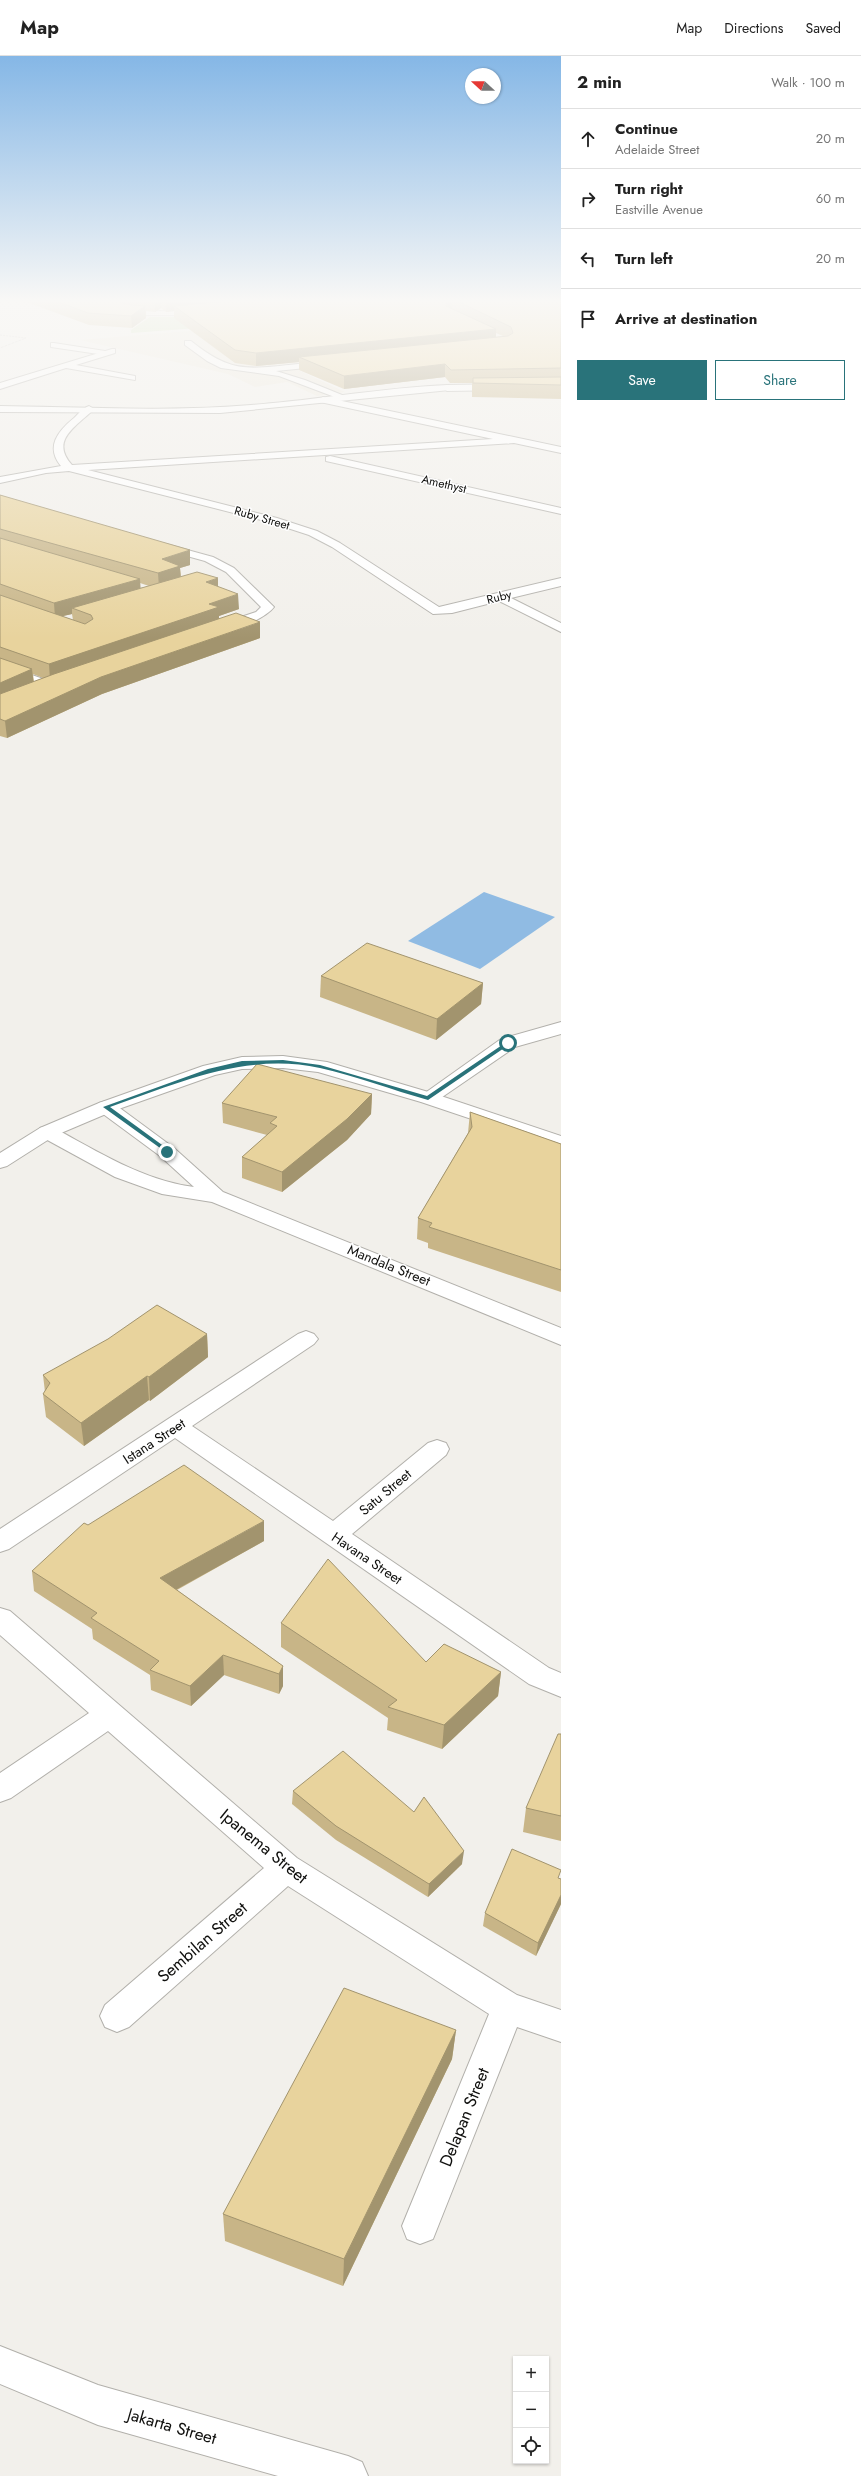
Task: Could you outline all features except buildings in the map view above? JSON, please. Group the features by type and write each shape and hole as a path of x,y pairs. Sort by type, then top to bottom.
{"street":[{"path":"69,468 60,460 57,449 60,436 85,413"},
{"path":"386,413 561,450"},
{"path":"0,480 46,470 69,468 517,440"},
{"name":"Amethyst","path":"304,453 561,511"},
{"name":"Ruby Street","path":"69,468 273,520 313,533 336,545 407,594 437,611"},
{"path":"0,488 46,470"},
{"path":"150,543 209,559 230,570 268,607 265,612 209,632"},
{"path":"216,575 230,570"},
{"name":"Ruby","path":"437,611 452,609 561,582"},
{"path":"500,597 561,628"},
{"path":"0,668 50,686"},
{"path":"29,695 65,681"},
{"path":"428,1098 508,1043 554,1028 561,1028"},
{"path":"0,1162 47,1132 106,1107 210,1070 242,1063 283,1062 320,1066 428,1098 561,1143"},
{"path":"106,1107 167,1152 216,1196"},
{"path":"47,1132 122,1173 170,1190 216,1196"},
{"name":"Mandala Street","path":"216,1196 561,1337"},
{"name":"Istana Street","path":"0,1542 176,1427 306,1339"},
{"name":"Havana Street","path":"176,1427 539,1676 561,1686"},
{"name":"Satu Street","path":"334,1535 437,1449"},
{"name":"Ipanema Street","path":"0,1618 286,1868 508,2008 561,2026"},
{"path":"0,1789 110,1714"},
{"name":"Sembilan Street","path":"118,2016 286,1868"},
{"name":"Delapan Street","path":"420,2226 508,2008"},
{"name":"Jakarta Street","path":"0,2365 98,2405 348,2476"}],"water":[{"path":"484,892 555,917 480,969 408,941"}],"route":[{"path":"167,1152 106,1107 210,1070 242,1063 283,1062 320,1066 428,1098 508,1043"}]}
